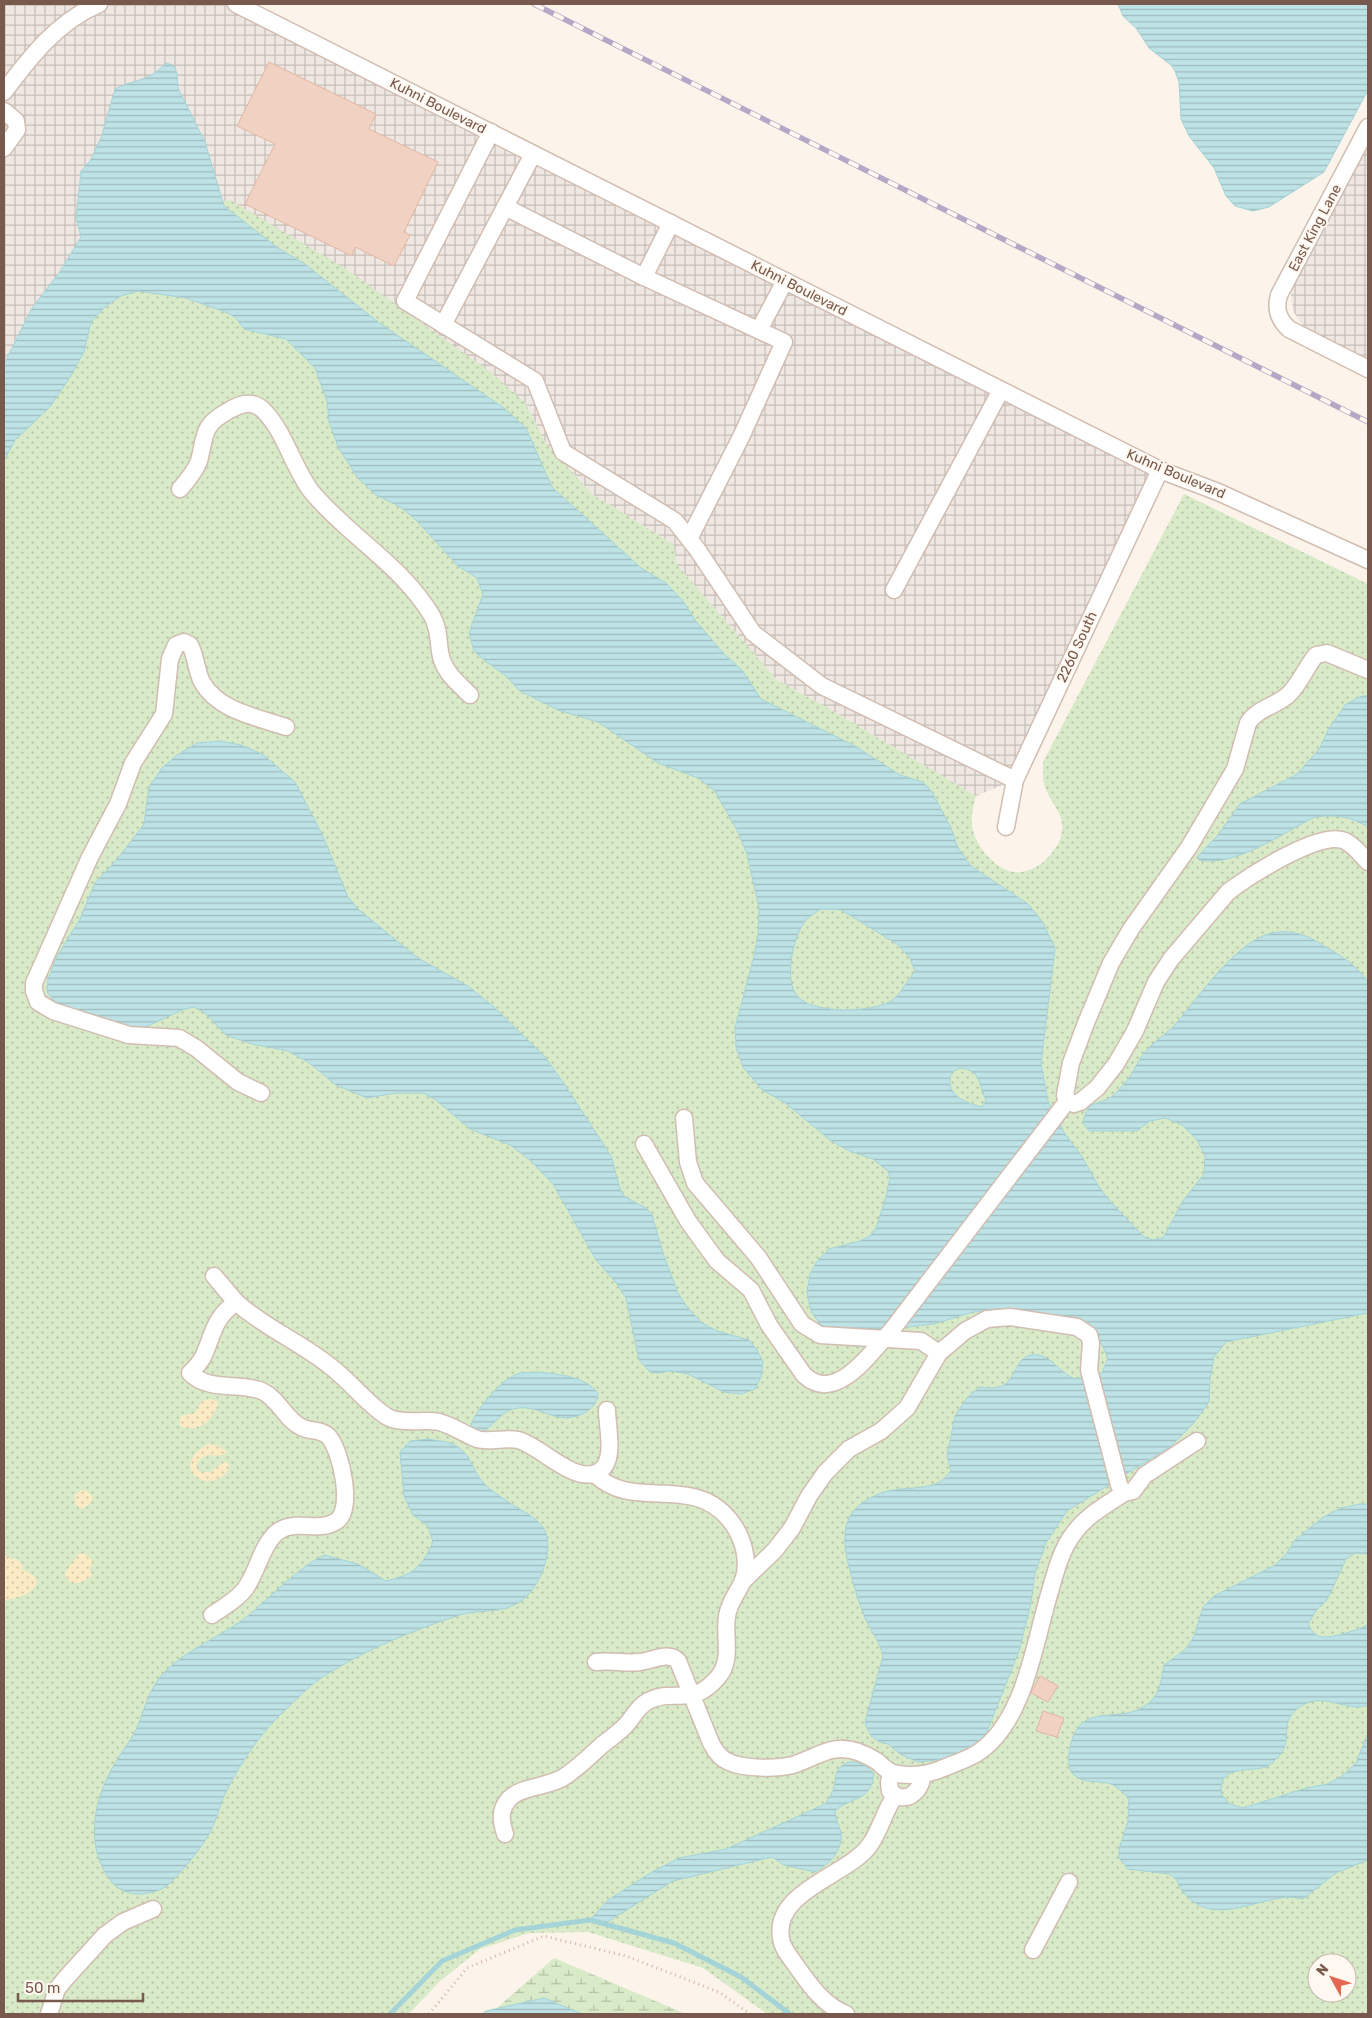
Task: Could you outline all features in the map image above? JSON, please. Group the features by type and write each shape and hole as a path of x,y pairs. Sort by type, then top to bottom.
{"street":[{"path":"4,92 30,57 49,38 66,23 98,4"},
{"name":"Kuhni Boulevard","path":"236,4 1160,470 1218,492 1368,560"},
{"path":"4,111 16,121 17,130 4,148"},
{"name":"East King Lane","path":"1368,127 1279,295 1277,310 1283,324 1289,329 1368,369"},
{"path":"491,132 405,301 535,382 564,452 675,521 753,633 822,686 1015,780"},
{"path":"443,324 533,154"},
{"path":"506,207 644,277 784,342 740,437 689,539"},
{"path":"644,277 671,223"},
{"path":"759,330 785,281"},
{"path":"894,590 1000,390"},
{"path":"180,490 194,472 210,423 233,408 245,404 260,407 267,413 294,464 311,490 334,515 403,577 432,617 438,630 441,658 446,671 470,695"},
{"name":"2260 South","path":"1006,827 1015,780 1160,470"},
{"path":"261,1093 238,1082 196,1048 179,1038 129,1035 53,1011 38,1002 34,991 34,983 90,857 118,804 133,763 164,714 170,659 176,645 184,642 190,645 201,680 213,697 232,708 286,727"},
{"path":"644,1144 688,1222 717,1261 751,1290 769,1325 804,1375 811,1381 826,1385 835,1383 856,1368 888,1334 1064,1105 1072,1063 1111,963 1130,928 1189,847 1235,769 1248,723 1252,717 1260,711 1279,703 1289,694 1298,684 1316,655 1327,654 1368,670"},
{"path":"1064,1105 1080,1102 1097,1088 1116,1064 1128,1043 1156,982 1171,959 1236,886 1290,854 1322,840 1339,839 1346,841 1368,862"},
{"path":"684,1118 688,1162 696,1182 758,1257 802,1324 820,1335 888,1334 921,1341 939,1353"},
{"path":"214,1276 236,1302 262,1323 330,1366 388,1417 440,1422 478,1439 519,1440 530,1444 555,1462 579,1473 595,1474 608,1484 624,1490 645,1493 681,1493 710,1502 730,1520 753,1561"},
{"path":"212,1615 244,1590 266,1546 276,1533 291,1526 332,1524 340,1519 345,1505 346,1493 333,1443 326,1434 302,1428 275,1400 262,1391 206,1383 190,1373 202,1358 214,1326 227,1309 236,1302"},
{"path":"505,1834 501,1813 503,1807 513,1796 563,1777 626,1726 638,1709 649,1700 692,1696 711,1684 721,1674 725,1665 727,1648 726,1621 728,1611 753,1561 792,1528 809,1496 825,1473 849,1449 881,1431 907,1408 939,1353 977,1324 987,1319 1010,1317 1077,1327 1086,1331 1091,1343 1089,1370 1121,1489"},
{"path":"595,1474 604,1468 609,1455 607,1410"},
{"path":"1121,1489 1133,1491 1145,1475 1197,1441"},
{"path":"596,1662 639,1662 670,1656 675,1657 711,1744 715,1751 728,1762 755,1767 779,1767 795,1764 829,1751 849,1749 865,1754 891,1773 923,1774 940,1770 979,1752 1001,1729 1029,1675 1042,1615 1057,1567 1073,1534 1086,1519 1121,1489"},
{"path":"891,1773 890,1791 895,1796 906,1798 917,1791 923,1774"},
{"path":"846,2014 825,2001 808,1983 785,1949 780,1939 783,1919 797,1898 816,1882 854,1860 870,1846 886,1808 895,1796"},
{"path":"1033,1950 1069,1882"},
{"path":"48,2014 57,1989 105,1935 123,1922 153,1909"}],"path":[{"path":"428,2014 467,1968 544,1936 626,1956 719,1992 750,2014"}],"shaded area":[{"path":"4,4 236,4 1160,470 1015,780 976,796 777,680 677,565 673,544 592,494 545,442 525,403 4,395"},
{"path":"1368,144 1368,360 1303,326 1293,311 1291,295 1292,287"}],"green space":[{"path":"230,200 346,269 493,374 525,403 545,442 592,494 673,544 677,565 777,680 976,796 972,817 975,837 984,852 991,859 998,865 1013,872 1025,871 1041,864 1059,841 1062,831 1061,820 1058,810 1045,789 1043,762 1184,494 1368,584 1368,2014 767,2014 703,1968 588,1932 529,1933 480,1949 439,1982 409,2014 4,2014 4,410 161,209"},
{"path":"554,1958 686,2014 490,2014"}],"sand":[{"path":"210,1399 217,1401 218,1404 208,1421 203,1425 191,1428 179,1425 181,1416 195,1413 202,1401"},
{"path":"208,1444 219,1446 227,1452 223,1455 207,1455 203,1457 196,1466 200,1472 210,1472 225,1461 230,1466 223,1476 214,1480 204,1481 196,1477 191,1471 191,1463 196,1454"},
{"path":"81,1490 87,1491 93,1498 90,1504 81,1509 75,1504 75,1495"},
{"path":"4,1554 11,1559 17,1559 22,1564 23,1570 32,1575 36,1580 33,1590 19,1597 4,1600"},
{"path":"78,1554 87,1555 93,1562 89,1569 92,1575 85,1581 72,1583 66,1578 65,1573"}],"water":[{"path":"1118,4 1368,4 1368,90 1324,172 1269,207 1253,211 1235,206 1226,196 1214,168 1189,136 1181,119 1179,82 1175,71 1172,66 1149,48 1136,28 1123,16"},
{"path":"167,63 174,66 177,73 178,88 205,142 224,206 278,248 305,264 378,322 504,408 526,428 552,487 641,568 666,583 683,601 695,620 725,655 742,670 761,699 855,746 900,775 923,782 932,792 951,828 958,848 971,866 1028,904 1042,921 1055,948 1041,1064 1048,1101 1065,1134 1081,1155 1098,1185 1108,1199 1144,1237 1153,1240 1163,1238 1183,1201 1204,1174 1205,1156 1197,1140 1182,1125 1165,1118 1150,1121 1137,1131 1089,1131 1083,1123 1090,1106 1116,1093 1129,1078 1145,1052 1174,1025 1222,968 1250,943 1264,936 1284,932 1297,933 1308,937 1348,961 1368,982 1368,1313 1226,1342 1214,1357 1210,1379 1209,1402 1193,1424 1170,1447 1067,1511 1046,1543 1035,1573 1031,1603 1019,1651 986,1734 972,1749 945,1759 918,1762 900,1754 888,1744 880,1742 871,1736 865,1724 883,1656 878,1641 865,1618 852,1577 845,1545 847,1523 859,1505 870,1498 890,1490 934,1485 940,1482 951,1471 947,1455 955,1416 966,1399 979,1387 993,1388 1002,1386 1025,1357 1031,1355 1043,1356 1070,1377 1076,1379 1102,1373 1108,1358 1101,1343 1090,1329 1042,1318 1018,1310 973,1312 934,1324 890,1329 830,1331 819,1323 811,1311 807,1292 810,1274 817,1261 829,1249 860,1241 870,1236 876,1228 890,1178 888,1171 873,1159 847,1150 830,1140 784,1102 762,1090 743,1067 736,1047 735,1028 754,956 758,934 759,908 747,854 737,830 714,790 698,778 658,763 598,722 558,710 520,691 506,676 474,651 469,633 483,594 477,578 458,566 416,520 399,506 376,495 358,478 339,449 329,422 327,401 315,368 286,339 244,329 236,318 228,313 186,298 138,291 121,296 105,307 91,322 84,352 70,377 50,407 15,440 4,461 4,364 32,308 59,273 81,237 76,218 81,171 90,161 101,138 115,89 150,76","holes":["821,909 841,910 897,944 910,958 915,971 901,991 891,1001 870,1008 843,1010 806,1003 798,997 791,980 791,958 801,927 806,920","960,1068 967,1069 976,1075 986,1101 982,1107 962,1100 950,1086 952,1072"]},
{"path":"1362,696 1368,696 1368,827 1343,817 1315,817 1243,854 1228,859 1199,860 1198,856 1217,836 1240,804 1297,774 1320,748 1328,730 1346,704"},
{"path":"220,741 241,745 262,754 295,782 322,834 348,897 358,909 418,958 468,986 493,1006 545,1057 611,1156 620,1189 625,1197 646,1208 652,1215 663,1253 678,1293 687,1307 702,1323 717,1331 749,1340 757,1350 763,1362 761,1377 755,1389 741,1394 724,1392 688,1374 671,1371 650,1372 639,1360 626,1298 617,1284 596,1260 553,1184 530,1160 510,1145 470,1129 436,1100 423,1093 396,1093 367,1098 336,1085 308,1062 288,1051 252,1044 226,1035 205,1013 194,1007 182,1010 148,1026 131,1030 57,1005 47,992 48,980 56,958 80,919 95,883 119,857 144,824 149,787 162,768 177,755 197,743"},
{"path":"537,1372 570,1377 586,1383 598,1393 596,1402 586,1412 567,1418 527,1408 513,1409 503,1414 483,1432 475,1430 471,1425 474,1418 498,1387 520,1373"},
{"path":"429,1439 450,1443 459,1447 485,1484 533,1518 544,1529 548,1548 546,1559 543,1570 532,1590 518,1603 504,1609 460,1615 384,1644 346,1663 313,1684 274,1722 251,1750 226,1792 208,1836 175,1878 157,1891 143,1894 119,1888 111,1881 102,1867 97,1851 94,1835 98,1802 111,1771 135,1732 149,1696 160,1677 169,1667 191,1651 249,1615 294,1575 324,1555 358,1564 386,1581 403,1576 416,1569 425,1558 433,1542 428,1526 413,1515 404,1496 400,1452 410,1441"},
{"path":"1368,1504 1368,1554 1355,1553 1346,1559 1327,1600 1316,1611 1308,1624 1317,1635 1322,1637 1339,1635 1368,1625 1368,1705 1353,1707 1313,1701 1295,1710 1290,1717 1282,1753 1266,1767 1241,1770 1228,1774 1222,1783 1221,1794 1230,1804 1243,1808 1303,1789 1327,1784 1342,1776 1356,1763 1368,1733 1368,1860 1336,1873 1303,1899 1287,1897 1222,1910 1209,1909 1197,1904 1185,1894 1179,1887 1177,1880 1169,1874 1128,1869 1119,1858 1119,1849 1128,1821 1129,1798 1111,1784 1082,1780 1072,1773 1069,1753 1074,1735 1081,1724 1091,1718 1127,1713 1139,1709 1151,1701 1159,1689 1164,1665 1186,1649 1194,1636 1203,1607 1214,1596 1275,1565 1287,1553 1295,1540 1322,1518 1341,1508"},
{"path":"849,1762 863,1765 869,1769 874,1774 872,1783 865,1794 835,1811 841,1834 840,1846 834,1857 820,1869 815,1872 784,1865 772,1857 673,1881 604,1924 590,1920 608,1900 652,1872 679,1858 726,1849 825,1804 834,1788 837,1771"},
{"path":"544,1998 582,2014 482,2014 486,2011"}],"building":[{"path":"269,62 376,114 369,129 438,162 404,232 410,235 394,266 355,247 352,256 245,204 275,144 237,126"},
{"path":"1040,1676 1058,1686 1048,1702 1031,1693"},
{"path":"1043,1711 1064,1718 1057,1737 1036,1731"}],"waterway":[{"path":"390,2014 442,1961 515,1930 590,1920 674,1943 741,1977 790,2014"}],"railway":[{"path":"534,4 1368,422"}]}
